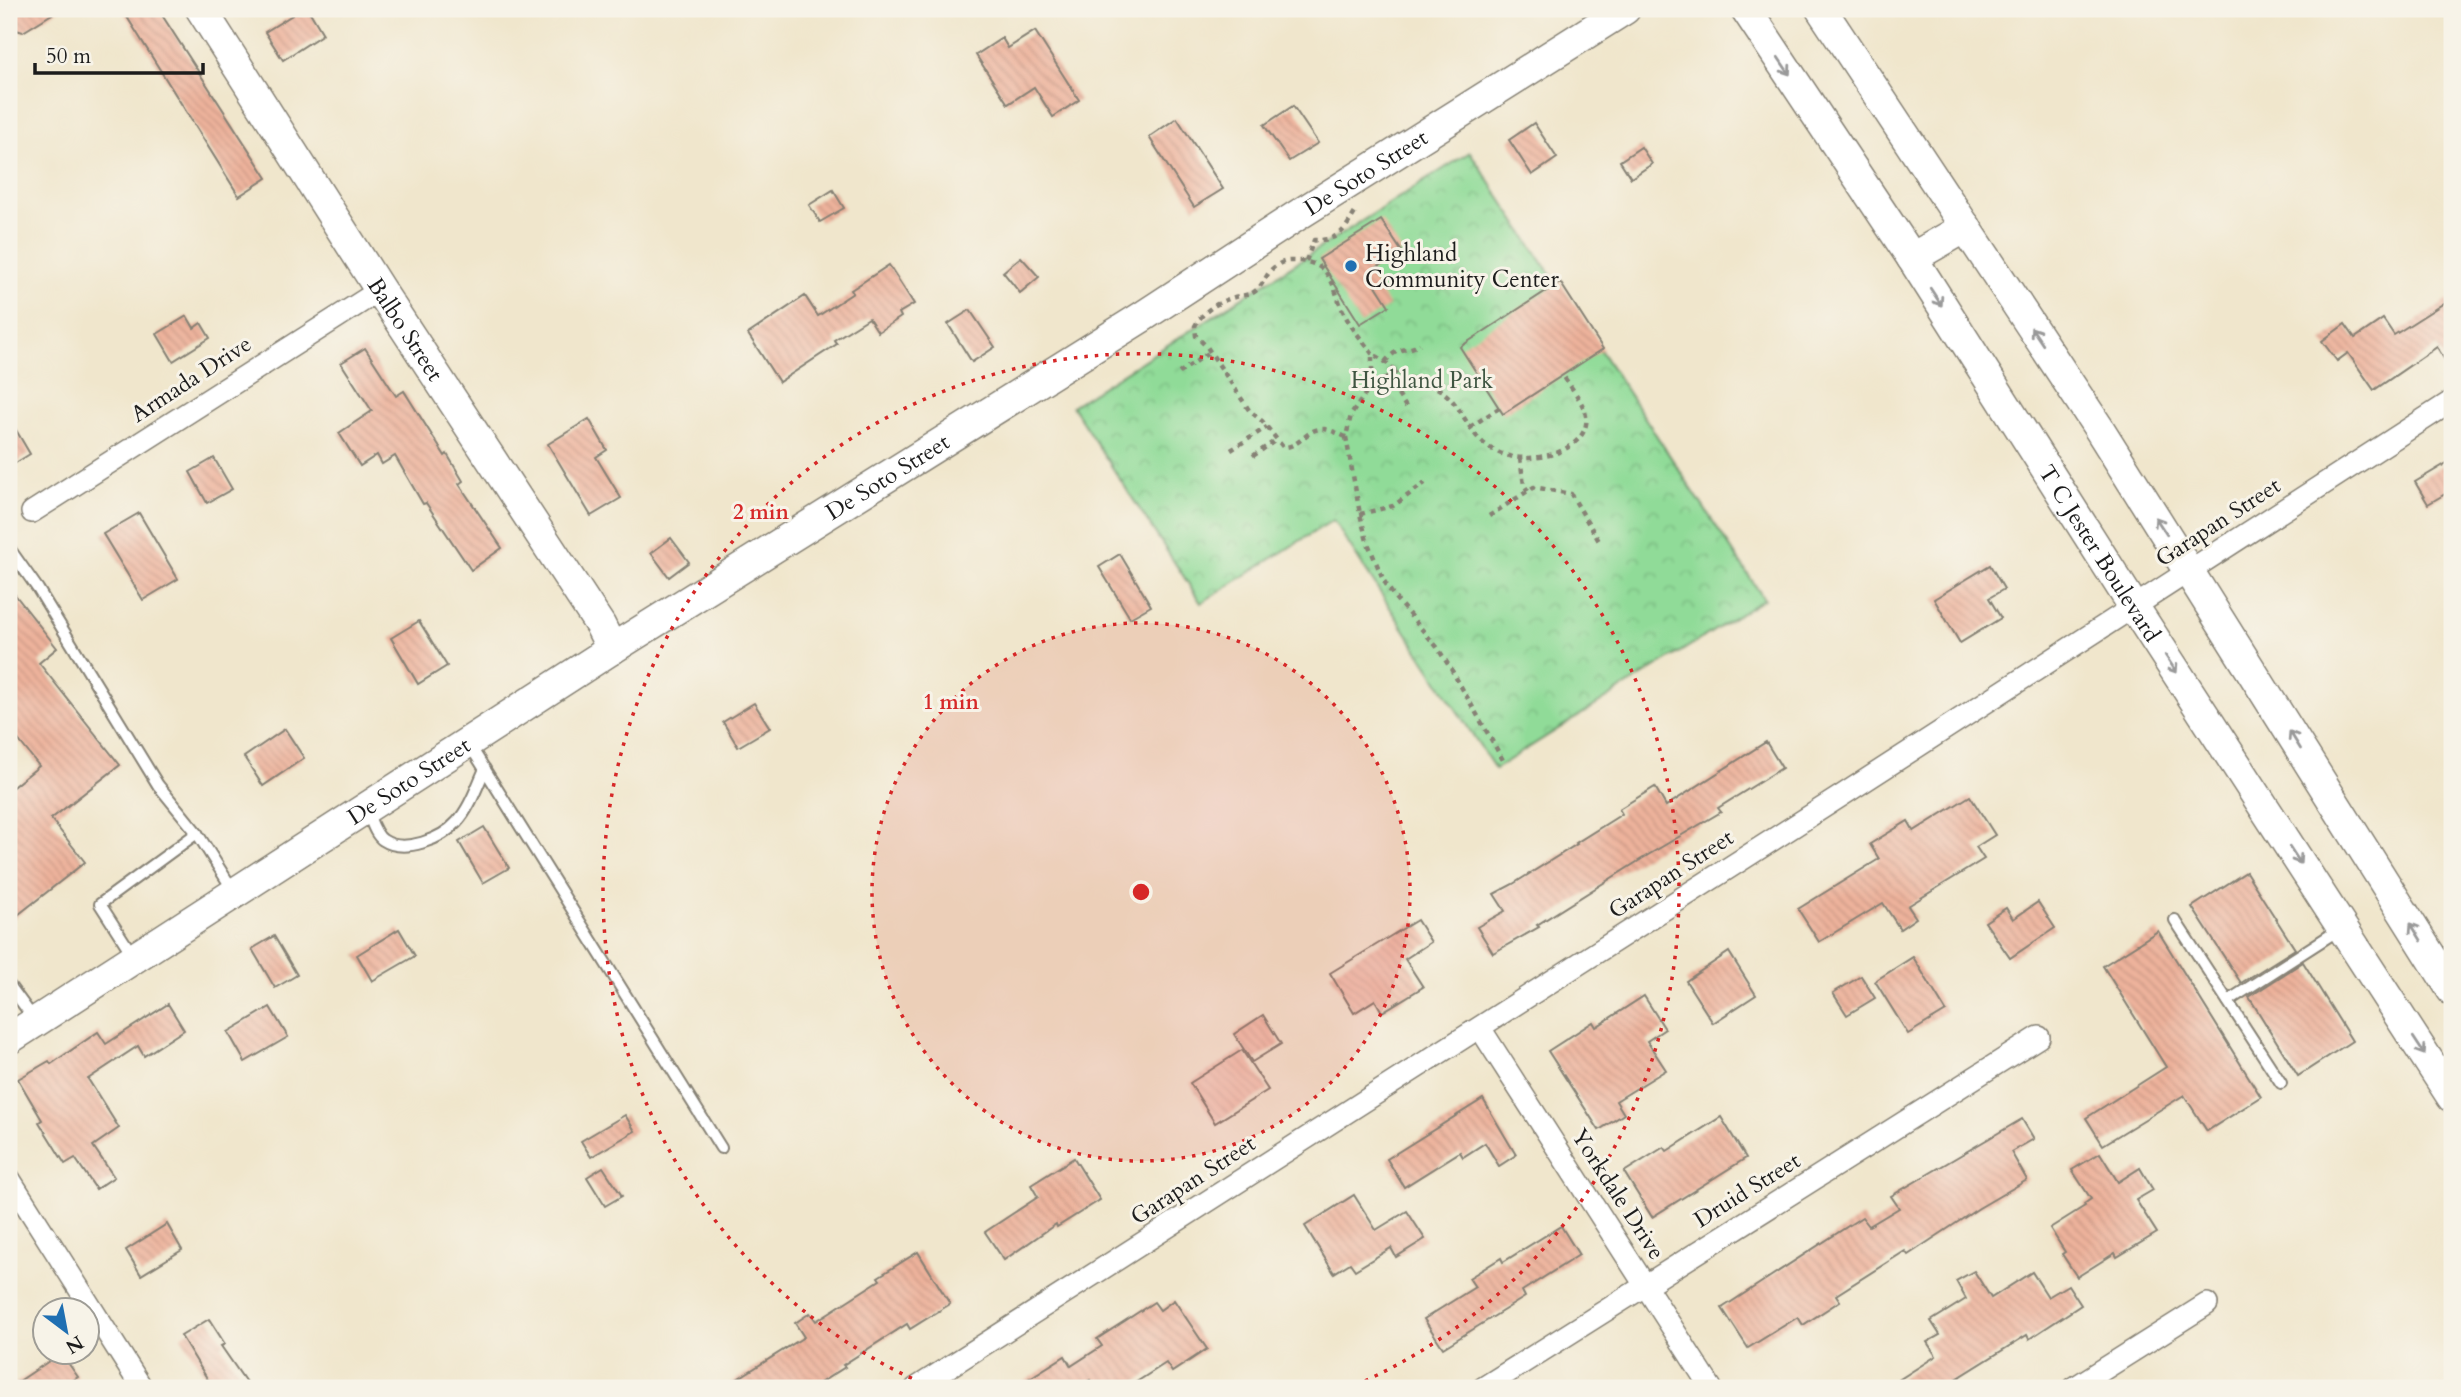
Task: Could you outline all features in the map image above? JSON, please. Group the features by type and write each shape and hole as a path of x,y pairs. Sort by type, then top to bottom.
{"street":[{"name":"Balbo Street","path":"201,9 380,290 600,625 612,649"},
{"name":"De Soto Street","path":"9,1039 612,649 1142,317 1289,220 1625,9"},
{"name":"T C Jester Boulevard","path":"1746,9 1912,258 2134,607 2452,1097"},
{"path":"1821,9 2190,571 2452,990"},
{"path":"1912,258 1966,227"},
{"name":"Armada Drive","path":"32,512 380,290"},
{"name":"Garapan Street","path":"916,1388 2452,401"},
{"name":"Yorkdale Drive","path":"1480,1028 1711,1388"},
{"name":"Druid Street","path":"1483,1388 2039,1037"},
{"path":"9,1178 142,1388"},
{"path":"2074,1388 2207,1304"}],"lane":[{"path":"9,548 38,589 158,785 198,834 234,892"},
{"path":"467,742 721,1147"},
{"path":"365,808 380,839 394,845 438,838 458,821 472,799 485,769"},
{"path":"135,957 100,904 198,834"},
{"path":"2175,920 2281,1083"},
{"path":"2228,1001 2342,928"},
{"path":"9,985 36,1022"}],"path":[{"path":"1306,262 1314,240 1324,240 1337,235 1348,226 1354,212 1366,204"},
{"path":"1331,226 1337,235"},
{"path":"1346,437 1323,428 1314,429 1289,447 1283,447 1249,410 1196,336 1194,331 1198,321 1224,300 1253,292 1276,265 1283,262 1306,262 1323,268 1336,290 1345,316 1373,355 1396,372 1420,379 1445,393 1470,427 1492,450 1520,458 1558,452 1579,438 1585,428 1587,418 1584,409 1563,375"},
{"path":"1385,362 1398,350 1420,344"},
{"path":"1179,373 1210,352"},
{"path":"1373,355 1372,384 1352,415 1346,437 1367,541 1384,581 1451,668 1503,760"},
{"path":"1372,384 1396,372"},
{"path":"1387,377 1406,407"},
{"path":"1470,427 1499,408"},
{"path":"1231,450 1267,427"},
{"path":"1253,456 1276,440"},
{"path":"1520,458 1524,485 1528,491"},
{"path":"1360,514 1393,506 1425,483"},
{"path":"1489,516 1534,487 1571,494 1600,541"}],"green space":[{"name":"Highland Park","path":"1470,152 1764,599 1495,769 1333,520 1201,603 1072,406"}],"building":[{"path":"9,9 60,9 23,32 9,28"},
{"path":"122,9 158,9 267,178 239,196"},
{"path":"302,9 308,9 323,34 283,60 265,32"},
{"path":"1035,31 1079,100 1053,117 1034,87 1008,104 976,55 1002,38 1008,48"},
{"path":"1293,106 1318,143 1289,161 1264,125"},
{"path":"1177,118 1223,189 1194,207 1149,137"},
{"path":"1534,123 1557,158 1532,175 1509,140"},
{"path":"1641,147 1652,164 1631,178 1620,161"},
{"path":"833,190 844,208 820,222 809,205"},
{"name":"Highland Community Center","path":"1381,220 1402,252 1368,273 1389,306 1360,324 1319,259"},
{"path":"1021,257 1039,277 1020,293 1003,272"},
{"path":"889,265 914,304 899,313 901,317 878,332 869,318 834,340 837,344 779,382 748,334 805,296 818,316"},
{"path":"1560,282 1603,349 1503,414 1460,347"},
{"path":"2452,298 2452,372 2437,347 2374,390 2348,353 2337,361 2322,341 2345,324 2355,338 2383,319 2394,335"},
{"path":"970,310 995,347 972,362 948,324"},
{"path":"187,316 194,328 201,323 210,338 173,361 157,334"},
{"path":"365,348 396,396 404,391 445,456 447,454 463,481 459,484 502,548 471,570 426,503 423,504 395,456 382,464 377,455 360,466 339,433 372,411 341,363"},
{"path":"9,418 30,454 9,467"},
{"path":"589,419 607,450 596,457 621,498 591,516 548,444"},
{"path":"214,458 232,489 207,503 190,472"},
{"path":"2452,460 2452,490 2428,504 2415,482"},
{"path":"139,513 178,579 143,600 103,534"},
{"path":"671,538 689,562 669,577 651,553"},
{"path":"1120,554 1151,606 1130,618 1099,567"},
{"path":"1990,565 2004,589 1989,598 2001,618 1960,643 1934,599"},
{"path":"9,587 57,648 39,663 120,765 51,819 85,862 9,922 9,790 39,766 9,728"},
{"path":"419,621 447,666 418,684 391,638"},
{"path":"754,703 770,728 738,747 723,722"},
{"path":"285,729 304,758 263,786 244,757"},
{"path":"1766,742 1782,768 1718,808 1721,812 1493,953 1477,927 1505,911 1494,894 1577,844 1622,814 1619,809 1655,787 1666,806"},
{"path":"1970,796 1995,835 1976,847 1984,859 1908,906 1916,918 1900,929 1883,903 1819,942 1798,909 1879,859 1870,844 1908,821 1914,831"},
{"path":"484,827 509,868 483,883 459,842"},
{"path":"2246,872 2295,949 2241,983 2192,907"},
{"path":"2038,902 2055,928 2010,958 1985,922 2006,908 2013,919"},
{"path":"1417,920 1431,942 1405,959 1423,987 1382,1012 1375,1000 1354,1013 1330,973"},
{"path":"399,929 415,956 372,981 357,955"},
{"path":"2158,931 2261,1097 2207,1131 2184,1095 2103,1145 2086,1118 2166,1067 2103,966"},
{"path":"274,936 297,975 275,988 252,949"},
{"path":"1729,952 1756,995 1713,1023 1686,981"},
{"path":"1913,957 1946,1011 1908,1034 1875,981"},
{"path":"2303,962 2352,1041 2298,1076 2249,997"},
{"path":"1861,976 1875,998 1847,1015 1833,993"},
{"path":"1644,996 1665,1029 1647,1041 1666,1070 1616,1101 1624,1114 1599,1130 1548,1051 1593,1022 1596,1027"},
{"path":"168,1004 184,1030 144,1056 138,1046 88,1079 119,1128 93,1146 114,1177 96,1189 75,1158 65,1164 39,1122 42,1120 18,1079 49,1061 51,1064 98,1032 106,1044"},
{"path":"270,1007 288,1037 245,1062 228,1032"},
{"path":"1263,1015 1281,1044 1252,1062 1234,1034"},
{"path":"1242,1050 1268,1090 1215,1123 1190,1083"},
{"path":"1483,1099 1516,1155 1499,1166 1485,1143 1463,1157 1460,1152 1404,1187 1387,1159"},
{"path":"625,1115 635,1131 591,1157 581,1141"},
{"path":"1721,1117 1746,1158 1652,1217 1624,1172 1664,1147 1667,1151"},
{"path":"2022,1119 2034,1139 2011,1152 2027,1180 1908,1255 1905,1251 1836,1295 1840,1301 1803,1325 1798,1317 1748,1348 1722,1308 1862,1217 1869,1226 1899,1208 1891,1196"},
{"path":"2100,1153 2118,1182 2140,1168 2153,1190 2136,1200 2157,1233 2117,1257 2115,1253 2077,1277 2050,1228 2085,1206 2091,1199 2072,1170"},
{"path":"1074,1158 1100,1200 1057,1227 1056,1224 1004,1260 985,1232 1038,1197 1031,1185"},
{"path":"603,1167 622,1196 605,1206 587,1177"},
{"path":"1354,1195 1376,1230 1407,1211 1425,1239 1396,1257 1391,1248 1355,1270 1350,1263 1334,1273 1305,1226"},
{"path":"167,1224 182,1250 141,1275 126,1250"},
{"path":"1561,1226 1579,1255 1522,1291 1525,1297 1443,1348 1424,1319 1475,1287 1469,1278 1501,1258 1503,1262"},
{"path":"918,1252 950,1304 910,1329 907,1324 812,1388 723,1388 804,1337 795,1323 810,1313 816,1321"},
{"path":"1974,1271 1991,1298 2032,1272 2048,1297 2068,1285 2081,1305 2029,1339 2027,1335 1942,1388 1886,1388 1936,1356 1927,1342 1940,1335 1931,1321 1966,1299 1956,1281"},
{"path":"1174,1300 1207,1349 1172,1372 1166,1363 1127,1388 1095,1388 1090,1380 1076,1388 1014,1388 1065,1356 1071,1366 1102,1346 1097,1339 1154,1302 1160,1310"},
{"path":"209,1319 225,1344 221,1346 250,1388 213,1388 181,1336"},
{"path":"42,1366 70,1366 78,1377 61,1388 9,1388"}],"place":[{"name":"Highland Community Center","path":"1351,266"}]}
